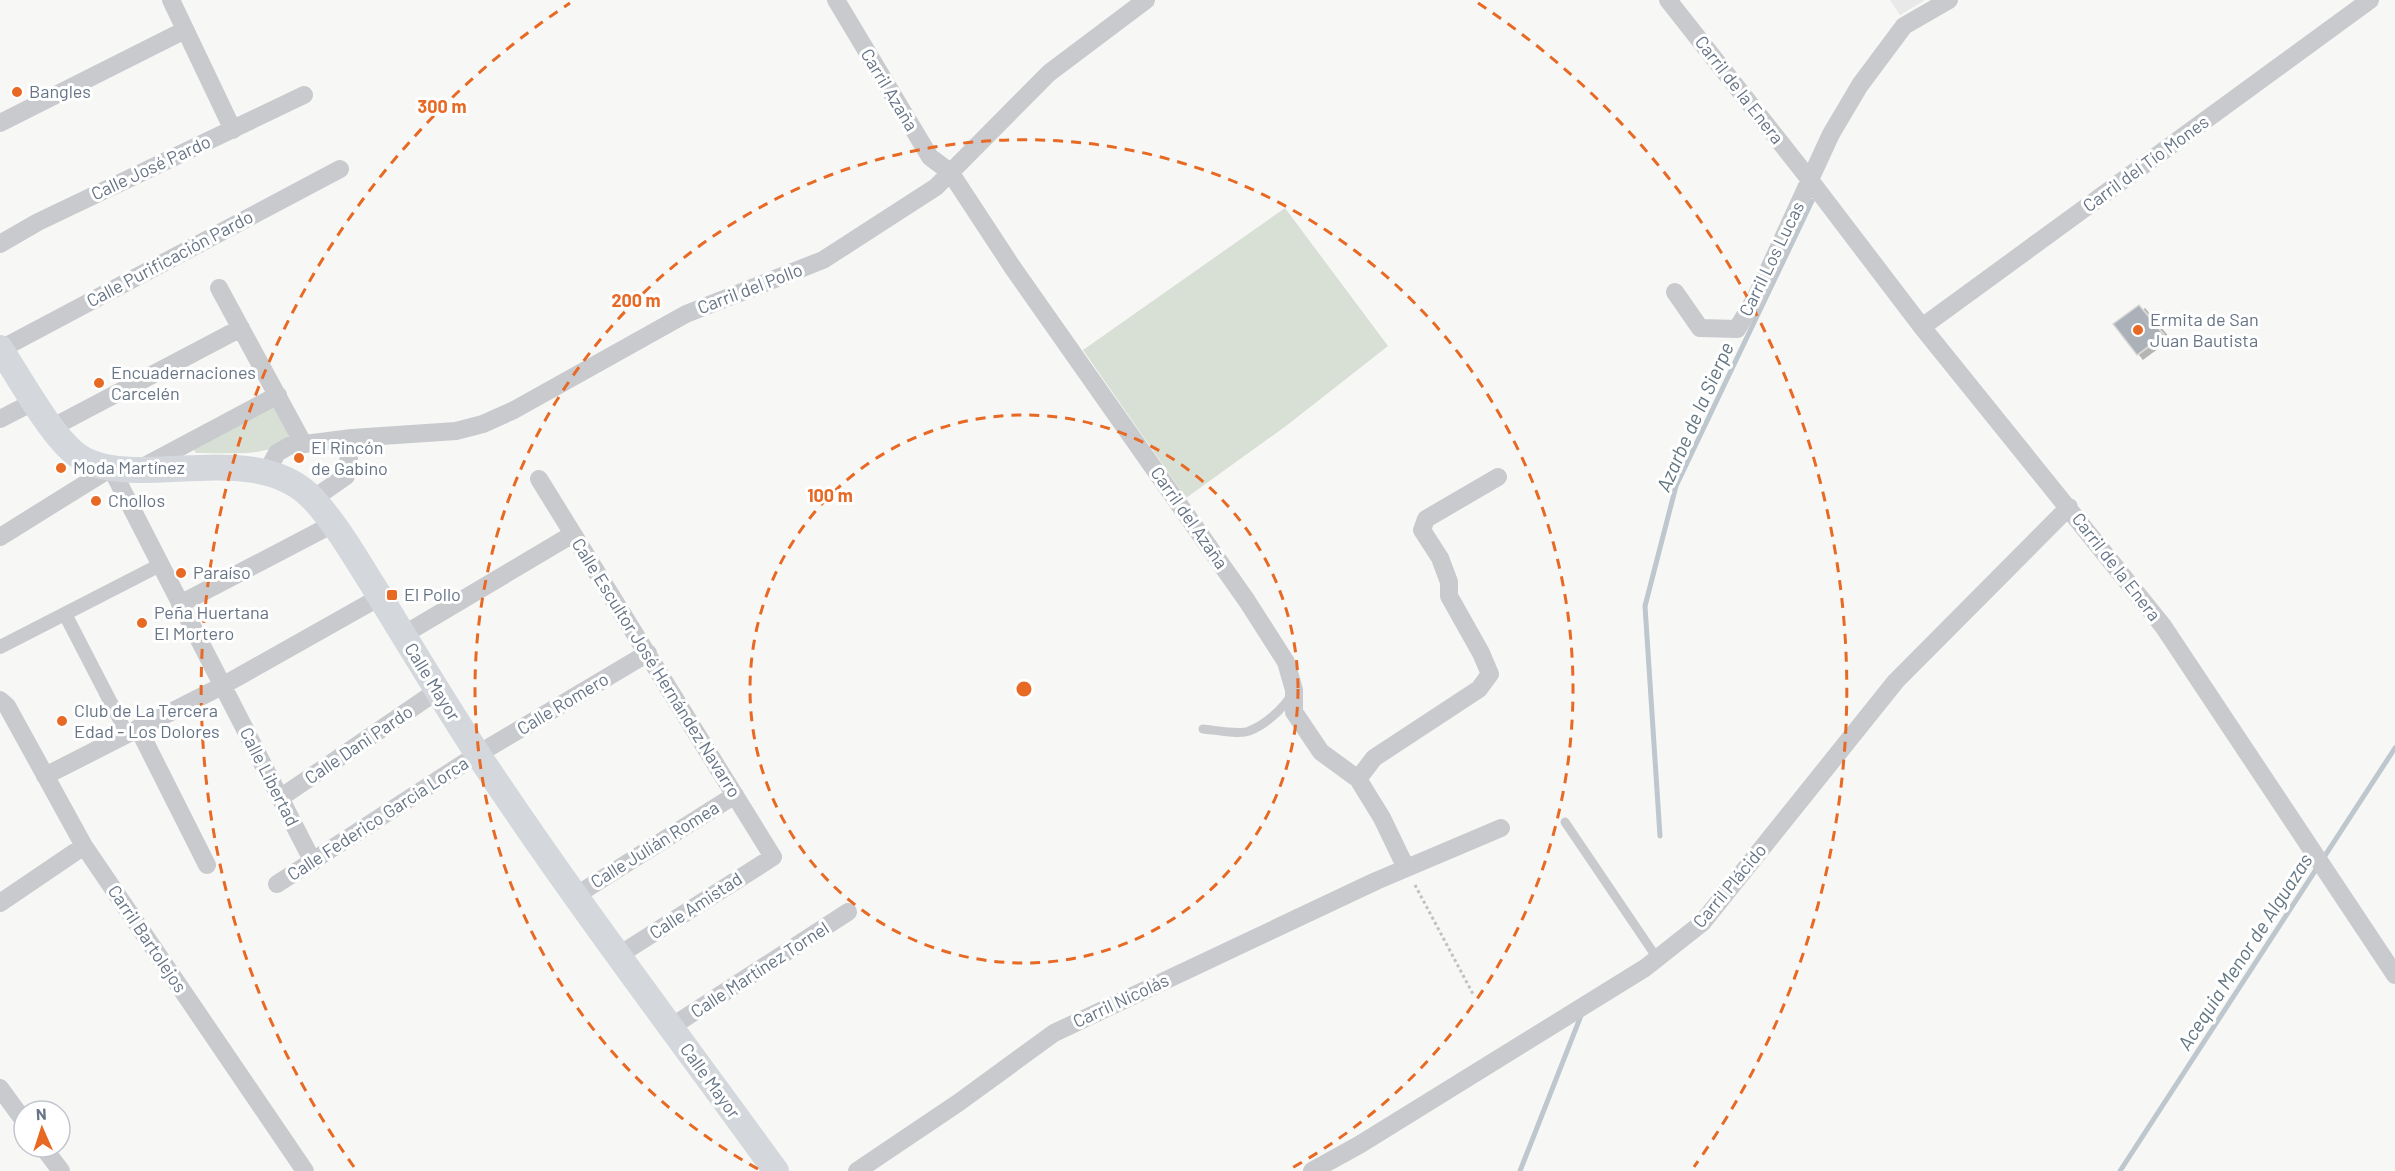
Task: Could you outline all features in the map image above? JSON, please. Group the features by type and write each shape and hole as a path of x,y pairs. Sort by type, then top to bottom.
{"main road":[{"name":"Calle Mayor","path":"0,349 69,448 93,464 137,470 226,469 266,473 297,485 313,499 333,524 437,691 575,896 776,1171"}],"street":[{"path":"171,0 233,130"},
{"name":"Carril Azaña","path":"836,0 930,157 950,172"},
{"name":"Carril del Pollo","path":"266,473 277,453 289,446 352,438 456,431 483,424 514,410 686,314 823,260 936,187 1049,73 1146,0"},
{"name":"Carril de la Enera","path":"1668,0 1922,327 2163,626 2395,975"},
{"path":"1810,180 1831,134 1860,85 1904,26 1950,0"},
{"name":"Carril del Tío Mones","path":"1922,327 2370,0"},
{"path":"0,123 185,30"},
{"name":"Calle José Pardo","path":"0,244 38,222 304,95"},
{"name":"Calle Purificación Pardo","path":"0,349 340,169"},
{"name":"Carril del Azaña","path":"950,172 1013,268 1247,601 1286,662 1294,690 1294,712 1321,752 1358,779 1382,818 1406,868"},
{"name":"Carril Los Lucas","path":"1675,292 1700,328 1737,330 1755,299 1810,180"},
{"path":"219,288 303,443"},
{"path":"53,427 242,328"},
{"path":"137,470 278,395"},
{"path":"0,419 35,401"},
{"path":"313,499 346,476 352,438"},
{"path":"0,537 86,486 111,468"},
{"name":"Calle Libertad","path":"111,468 313,862"},
{"path":"1358,779 1374,758 1479,688 1490,674 1481,653 1449,597 1449,582 1440,558 1422,530 1426,519 1498,477"},
{"name":"Calle Escultor José Hernández Navarro","path":"539,480 772,857"},
{"name":"Carril Plácido","path":"1312,1171 1378,1133 1645,968 1702,923 1896,681 2069,507"},
{"path":"180,604 333,524"},
{"path":"403,635 573,534"},
{"path":"0,647 160,565"},
{"path":"45,776 222,686 380,597"},
{"path":"65,614 207,865"},
{"name":"Calle Romero","path":"478,754 648,653"},
{"name":"Calle Dani Pardo","path":"280,798 437,691"},
{"name":"Carril Bartolejos","path":"0,700 7,706 84,846 305,1171"},
{"name":"Calle Federico García Lorca","path":"277,885 478,754"},
{"name":"Calle Julián Romea","path":"575,896 735,795"},
{"name":"Carril Nicolás","path":"857,1171 958,1103 1054,1033 1406,868 1502,828"},
{"path":"0,903 84,846"},
{"name":"Calle Amistad","path":"619,955 772,857"},
{"name":"Calle Martínez Tornel","path":"671,1027 848,912"},
{"path":"0,1088 12,1104"}],"lane":[{"path":"1203,729 1248,732 1273,716 1287,703 1294,690"},
{"path":"1565,822 1657,958"}],"path":[{"path":"1406,868 1473,994"}],"shaded area":[{"path":"1890,0 1925,0 1900,15"},
{"path":"1285,208 1388,346 1286,426 1186,498 1083,350"},
{"path":"276,404 291,432 285,441 275,447 249,453 196,453 194,450"}],"building":[{"name":"Ermita de San Juan Bautista","path":"2139,305 2164,335 2137,355 2113,324"}],"waterway":[{"name":"Azarbe de la Sierpe","path":"1660,836 1645,606 1676,486 1812,201"},
{"name":"Acequia Menor de Alguazas","path":"2120,1171 2395,748"},
{"name":"Azarbe de la Sierpe","path":"1520,1171 1582,1013"}],"place":[{"name":"Bangles","path":"17,92"},
{"name":"Ermita de San Juan Bautista","path":"2138,330"},
{"name":"Encuadernaciones Carcelén","path":"99,383"},
{"name":"El Rincón de Gabino","path":"299,458"},
{"name":"Moda Martínez","path":"61,468"},
{"name":"Chollos","path":"96,501"},
{"name":"Paraíso","path":"181,573"},
{"name":"El Pollo","path":"392,595"},
{"name":"Peña Huertana El Mortero","path":"142,623"},
{"name":"Club de La Tercera Edad - Los Dolores","path":"62,721"}]}
